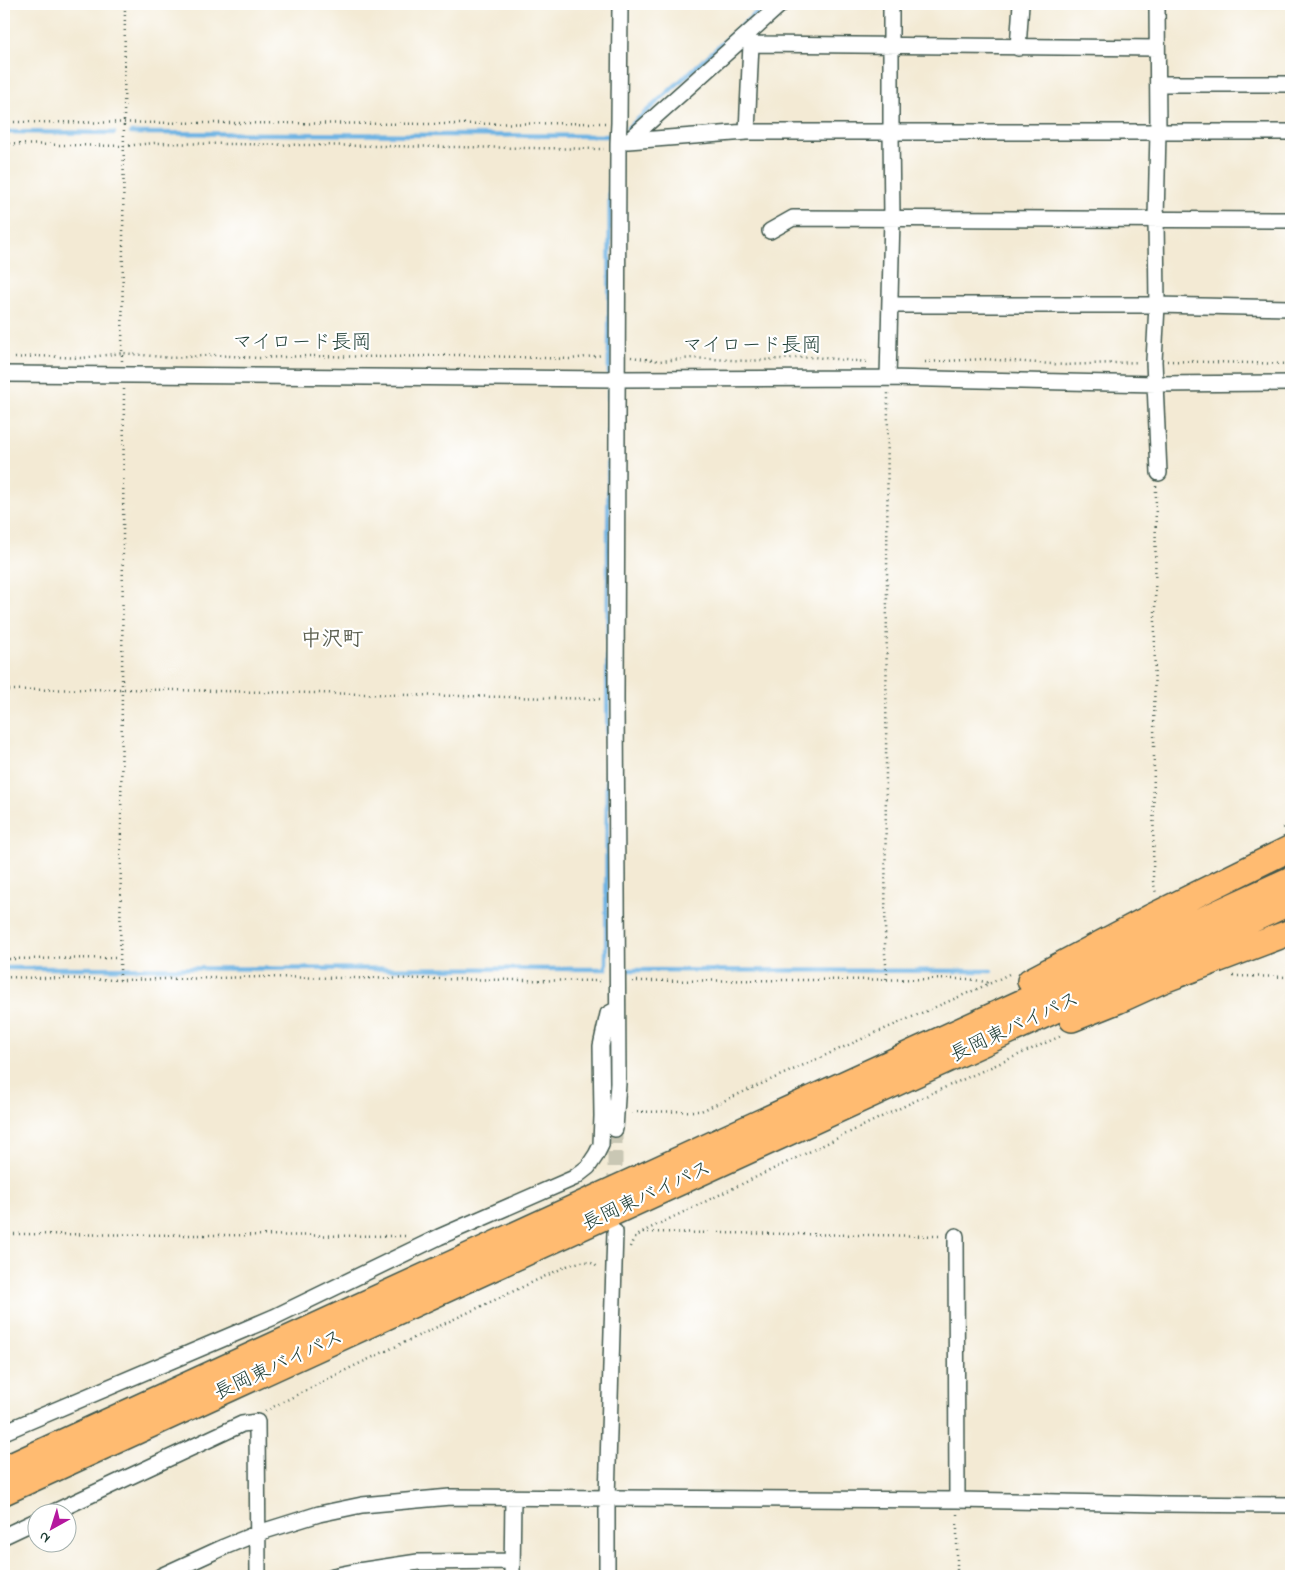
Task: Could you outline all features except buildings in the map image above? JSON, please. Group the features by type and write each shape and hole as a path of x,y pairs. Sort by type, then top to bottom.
{"highway":[{"path":"796,1105 1150,918 1287,838"},
{"name":"長岡東バイパス","path":"4,1469 1291,879"},
{"name":"長岡東バイパス","path":"4,1492 1291,902"},
{"path":"539,1247 806,1139 1054,1026 1161,981 1291,932"}],"street":[{"path":"615,1129 618,1083 618,1009 616,981 611,379 622,144 619,123 620,4"},
{"path":"622,144 748,40 781,4"},
{"path":"888,378 892,218 891,4"},
{"path":"1018,48 1021,4"},
{"path":"1157,4 1157,305 1154,361 1158,473"},
{"path":"748,40 1018,48 1157,48"},
{"path":"747,132 748,40"},
{"path":"1158,84 1291,84"},
{"path":"622,144 747,132 1291,132"},
{"path":"770,231 793,218 1291,220"},
{"path":"890,306 1157,305 1291,308"},
{"path":"4,374 611,379 888,378 1156,384 1291,383"},
{"path":"4,1432 274,1317 440,1236 574,1178 588,1167 601,1145 601,1046 608,1014 618,1009"},
{"path":"607,1576 607,1498 615,1232"},
{"path":"956,1236 957,1500"},
{"path":"75,1502 242,1424 257,1422 258,1576"},
{"path":"333,1576 358,1571 512,1569 513,1497"},
{"path":"161,1576 258,1533 319,1514 362,1505 450,1498 957,1500 1291,1505"},
{"path":"4,1536 28,1525"}],"path":[{"path":"120,978 125,393 122,375 122,354 125,4"},
{"path":"4,122 619,123"},
{"path":"4,144 124,146 155,143 622,144"},
{"name":"マイロード長岡","path":"10,358 37,356 82,358 122,354 172,358 216,356 259,358 308,356 389,357 458,354 570,359 601,355"},
{"name":"マイロード長岡","path":"631,356 660,361 693,358 748,361 813,357 874,362"},
{"path":"921,363 984,359 1065,365 1144,362"},
{"path":"1162,361 1291,364"},
{"path":"886,979 888,378"},
{"path":"1157,898 1153,880 1156,481 1158,473"},
{"path":"4,690 123,689 603,699"},
{"path":"1287,838 1291,824"},
{"path":"4,959 119,958"},
{"path":"626,1107 632,1112 701,1111 1017,970"},
{"path":"1226,976 1291,977"},
{"path":"4,978 263,977 616,981 969,979 991,983"},
{"path":"629,1251 633,1240 642,1232 962,1079 1069,1033"},
{"path":"642,1232 956,1236"},
{"path":"4,1234 410,1236"},
{"path":"257,1422 267,1410 352,1366 567,1266 590,1262 597,1266 600,1271"},
{"path":"957,1500 957,1576"}],"waterway":[{"path":"628,128 766,4"},
{"path":"4,132 114,133"},
{"path":"131,133 609,136"},
{"path":"4,968 606,969 610,158"},
{"path":"625,970 991,971"}],"tunnel":[{"path":"615,1129 615,1196"}],"district":[{"name":"中沢町","path":"332,640"}]}
